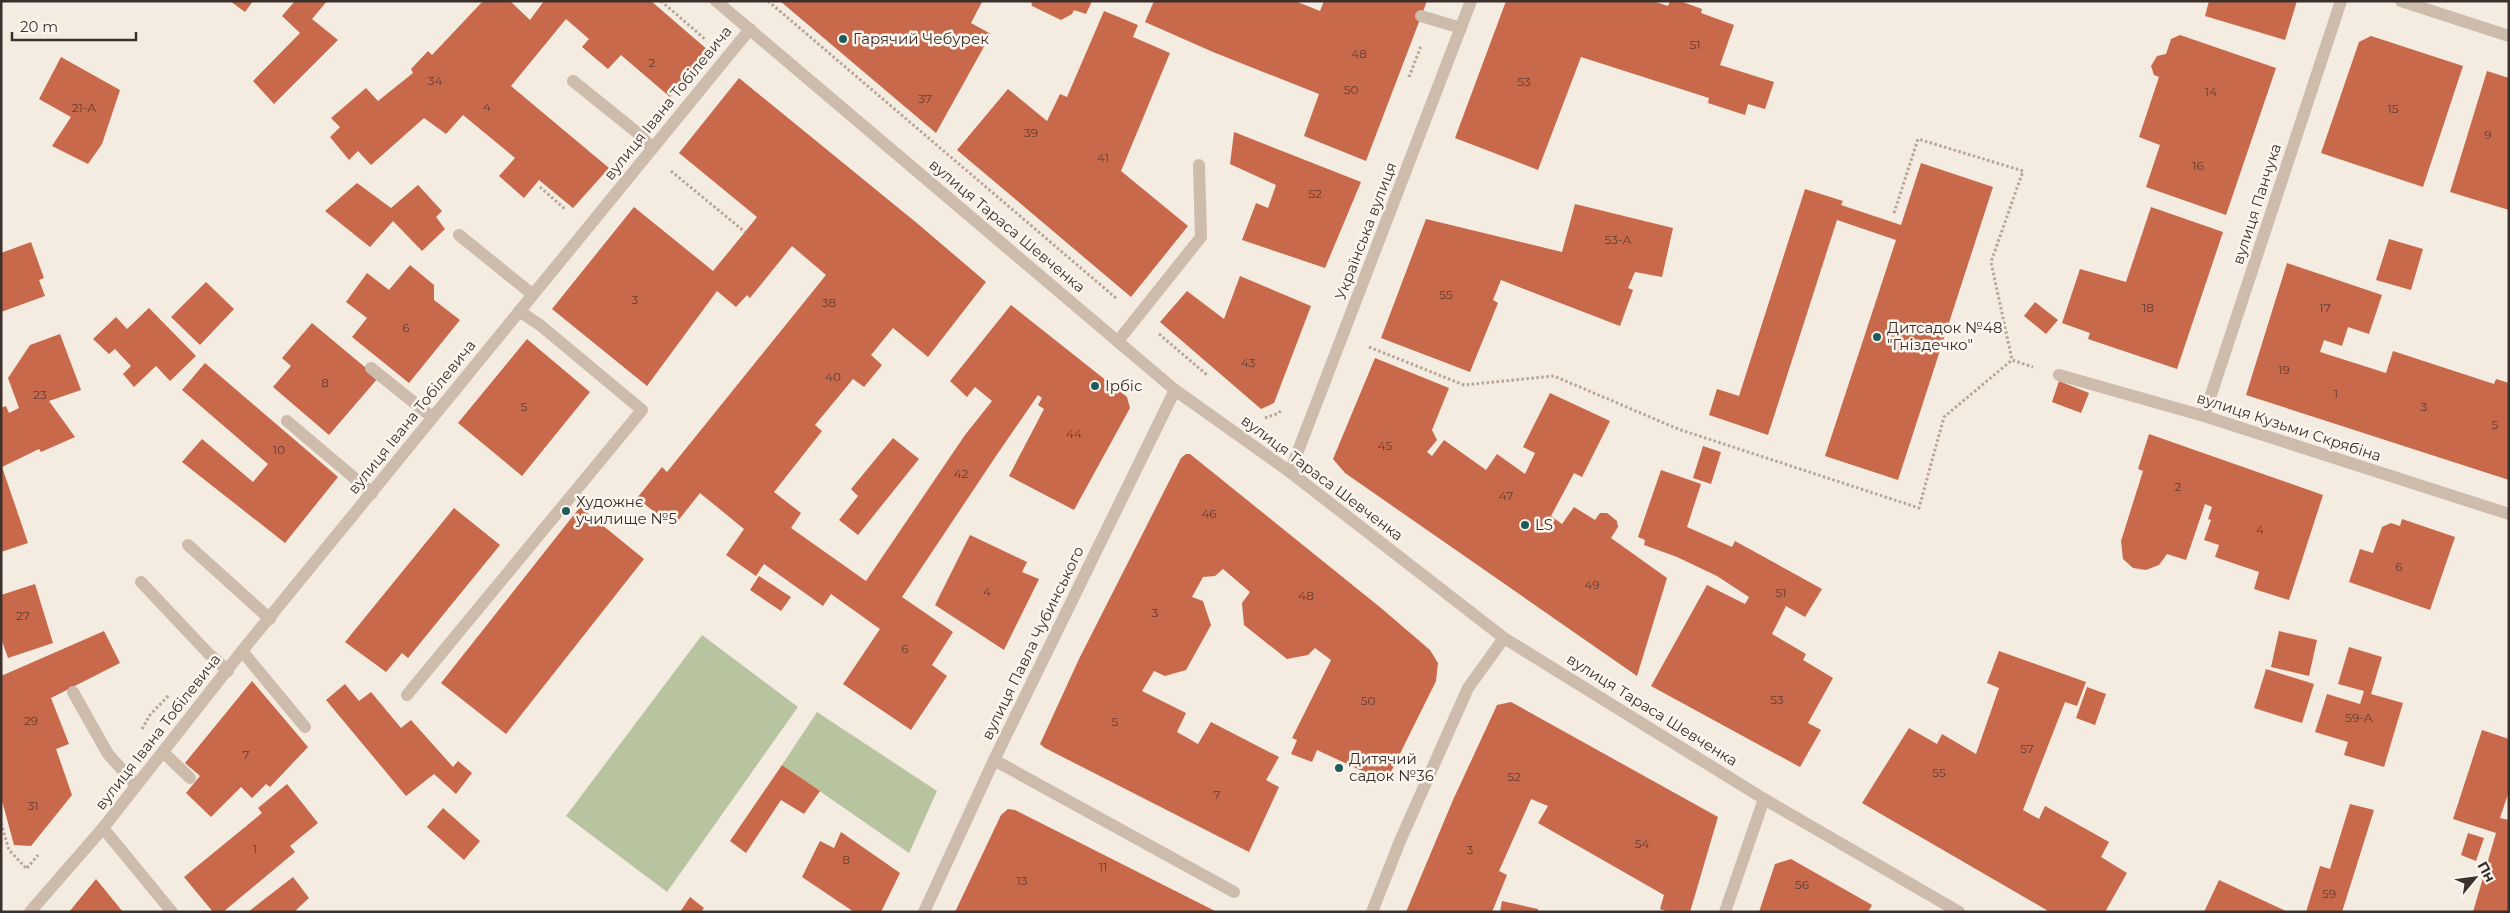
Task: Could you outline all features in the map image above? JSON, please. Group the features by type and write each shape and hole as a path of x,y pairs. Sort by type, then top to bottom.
{"street":[{"name":"вулиця Тараса Шевченка","path":"716,1 1175,390 1290,472 1504,638 1764,799 1959,912"},
{"name":"Українська вулиця","path":"1290,472 1471,1"},
{"name":"вулиця Панчука","path":"2204,416 2341,1"},
{"path":"2401,1 2509,36"},
{"path":"1426,18 1460,28"},
{"name":"вулиця Івана Тобілевича","path":"32,910 103,828 242,651 750,29"},
{"path":"573,81 639,134 652,148"},
{"path":"1118,341 1201,237 1199,165"},
{"path":"459,235 532,294"},
{"path":"407,695 642,410 540,325 519,311"},
{"path":"371,368 432,417"},
{"name":"вулиця Кузьми Скрябіна","path":"2059,375 2204,416 2509,514"},
{"name":"вулиця Павла Чубинського","path":"924,912 994,760 1175,390"},
{"path":"288,421 372,493"},
{"path":"188,545 270,619"},
{"path":"141,582 208,653 228,671"},
{"path":"1372,912 1400,842 1468,688 1504,638"},
{"path":"242,651 305,727"},
{"path":"73,692 108,754 136,785"},
{"path":"163,752 190,778"},
{"path":"994,760 1234,892"},
{"path":"1724,912 1764,799"},
{"path":"103,828 172,912"}],"path":[{"path":"661,1 708,42"},
{"path":"768,1 1214,380"},
{"path":"1406,84 1426,18"},
{"path":"1894,213 1918,140 2023,171 1991,262 2012,360"},
{"path":"667,168 745,232"},
{"path":"540,187 570,213"},
{"path":"1342,337 1464,385 1554,376 1678,429 1919,508 1944,417 2012,360"},
{"path":"2012,360 2059,375"},
{"path":"1259,419 1279,414 1282,408"},
{"path":"1,823 9,850 27,868 32,910"}],"green space":[{"path":"702,635 798,707 667,892 566,816"},
{"path":"817,712 937,791 909,853 782,765"}],"building":[{"path":"230,1 253,1 245,12"},
{"path":"295,1 327,1 312,19 338,40 274,104 253,81 300,33 282,16"},
{"path":"483,1 510,1 530,20 544,1 651,1 709,51 670,97 621,55 608,69 582,47 589,39 566,19 511,86 609,168 573,208 539,180 524,198 499,176 515,158 463,115 446,134 424,118 371,165 358,151 349,160 330,137 340,127 331,118 366,88 378,101 413,73 411,69 428,51 432,55"},
{"path":"780,1 980,1 982,2 971,23 991,34 936,133"},
{"path":"1031,1 1092,1 1086,14 1074,10 1072,14 1061,20 1032,6"},
{"path":"1154,1 1295,1 1320,11 1324,1 1427,1 1366,161 1304,136 1319,94 1213,52 1145,22"},
{"path":"1506,1 1653,1 1668,6 1670,1 1680,1 1702,9 1701,13 1734,25 1720,65 1774,82 1765,109 1748,104 1745,115 1708,103 1709,98 1581,57 1538,170 1455,138"},
{"path":"2209,1 2297,1 2285,40 2205,16"},
{"path":"1104,11 1138,25 1133,37 1170,53 1121,171 1188,226 1131,297 957,150 1008,89 1047,121 1060,94 1067,97"},
{"path":"2180,35 2276,68 2226,215 2146,187 2160,145 2139,137 2159,77 2154,75 2151,66 2157,56 2166,54 2171,39"},
{"path":"2371,36 2463,66 2423,187 2321,153 2359,42"},
{"path":"61,57 120,90 102,144 88,164 52,146 71,117 39,99"},
{"path":"2487,71 2509,78 2509,210 2450,192"},
{"path":"739,78 986,282 928,357 893,328 871,355 882,365 864,387 853,379 815,425 822,431 774,492 801,513 791,528 866,581 965,435 992,401 975,387 967,397 950,381 1011,305 1127,397 1130,408 1074,510 1009,476 1044,409 1038,405 1042,398 1038,395 996,456 902,597 953,632 932,665 947,676 911,730 843,684 880,629 831,594 823,606 764,564 756,576 726,555 744,529 700,493 673,527 637,498 662,467 667,472 826,275 792,246 750,298 747,295 736,307 717,291 647,386 552,309 634,207 713,271 745,232 757,217 679,153"},
{"path":"1234,132 1361,182 1325,268 1242,240 1256,203 1268,208 1276,185 1230,164"},
{"path":"1921,163 1993,187 1898,480 1825,456 1896,240 1837,220 1768,435 1709,415 1717,389 1739,396 1805,189 1843,201 1841,205 1901,225"},
{"path":"357,183 391,208 418,185 442,211 436,217 445,229 422,251 393,221 370,247 325,211"},
{"path":"1575,204 1673,228 1662,277 1635,272 1628,288 1633,290 1620,326 1501,280 1493,300 1498,303 1470,372 1381,338 1426,219 1562,252"},
{"path":"2151,207 2223,232 2177,369 2088,339 2090,333 2062,323 2080,269 2126,282"},
{"path":"2389,239 2423,249 2411,290 2376,280"},
{"path":"31,242 44,278 39,280 45,296 1,312 1,253"},
{"path":"2287,263 2382,295 2369,334 2348,327 2342,346 2324,340 2320,352 2386,373 2393,351 2494,384 2496,379 2509,383 2509,480 2246,395"},
{"path":"410,265 434,285 434,300 460,320 409,383 352,337 367,318 346,302 367,273 389,290"},
{"path":"1240,276 1311,306 1274,403 1261,409 1160,322 1187,291 1224,319"},
{"path":"206,282 234,309 200,345 171,317"},
{"path":"2035,302 2058,320 2046,334 2024,316"},
{"path":"149,308 196,356 170,381 156,366 134,387 123,374 131,366 115,349 109,354 93,339 116,317 127,329"},
{"path":"312,323 378,378 329,435 273,387 291,366 282,358"},
{"path":"60,334 81,390 49,401 75,437 41,452 39,449 2,467 28,543 1,552 1,408 6,406 9,413 19,408 8,378 30,345"},
{"path":"527,339 590,392 522,476 458,423"},
{"path":"1375,358 1449,388 1432,430 1437,440 1427,452 1432,456 1444,440 1486,470 1497,454 1525,474 1535,453 1523,447 1550,393 1610,421 1582,477 1574,473 1551,516 1562,524 1574,507 1595,520 1600,513 1607,513 1617,521 1618,527 1611,538 1667,578 1637,676 1345,473 1333,459"},
{"path":"205,363 338,477 285,543 182,462 202,439 253,482 268,464 182,390"},
{"path":"2059,381 2089,393 2081,413 2052,402"},
{"path":"2149,434 2323,495 2289,600 2254,589 2259,572 2215,557 2219,545 2204,540 2211,520 2208,519 2212,507 2205,504 2186,560 2167,554 2159,565 2146,570 2133,568 2123,559 2121,541 2143,471 2138,469"},
{"path":"893,438 919,459 858,535 839,520 858,496 851,489"},
{"path":"1703,446 1721,452 1711,484 1693,478"},
{"path":"1186,454 1190,454 1381,608 1430,650 1438,663 1436,681 1386,782 1317,750 1312,762 1291,754 1297,740 1292,738 1331,660 1315,648 1308,655 1287,659 1244,625 1242,603 1250,592 1223,569 1215,576 1203,577 1192,597 1203,601 1211,625 1186,670 1165,676 1154,671 1142,691 1186,713 1177,732 1198,744 1211,722 1279,757 1266,780 1279,787 1249,852 1040,744 1079,659 1181,458"},
{"path":"1661,470 1701,484 1687,527 1732,547 1735,541 1822,589 1805,617 1786,606 1772,634 1806,654 1803,660 1833,678 1808,723 1821,730 1800,767 1651,686 1707,585 1745,604 1749,597 1717,576 1677,557 1644,545 1645,540 1638,537"},
{"path":"580,507 644,559 506,734 441,683"},
{"path":"454,508 500,545 408,658 402,653 386,672 345,642"},
{"path":"2402,519 2455,537 2430,610 2349,582 2360,549 2373,553 2382,527 2391,523 2400,526"},
{"path":"970,535 1027,562 1022,572 1039,579 1004,650 935,605"},
{"path":"759,576 791,597 781,611 750,590"},
{"path":"35,584 53,643 8,658 1,638 1,595"},
{"path":"104,631 120,663 51,698 69,744 56,749 72,795 31,846 14,845 1,797 1,676"},
{"path":"2279,631 2317,640 2309,676 2271,667"},
{"path":"2349,647 2382,657 2371,694 2403,703 2384,767 2344,755 2348,742 2315,732 2327,694 2360,704 2364,691 2338,684"},
{"path":"1999,651 2086,682 2077,706 2065,702 2023,810 2039,819 2045,806 2109,842 2101,857 2127,873 2105,912 2050,912 1862,803 1909,728 1937,744 1942,734 1976,754 1999,688 1987,683"},
{"path":"2266,669 2314,684 2302,723 2254,708"},
{"path":"252,681 308,747 270,787 266,784 252,798 241,787 211,817 186,793 200,776 185,763"},
{"path":"345,684 359,701 371,692 401,728 411,720 453,767 458,761 472,773 456,794 434,774 406,796 326,700"},
{"path":"2087,687 2106,694 2095,725 2076,718"},
{"path":"1511,702 1718,817 1690,912 1669,912 1660,909 1664,895 1538,823 1548,806 1531,799 1499,871 1507,875 1492,912 1406,912 1453,800 1497,705"},
{"path":"2482,730 2509,739 2509,791 2500,818 2509,820 2509,912 2473,912 2496,833 2453,819"},
{"path":"782,765 820,791 804,814 781,800 746,853 730,841"},
{"path":"287,784 318,823 290,846 295,852 223,912 213,912 184,877 262,813 258,808"},
{"path":"2350,804 2374,810 2342,912 2306,912 2320,866 2330,869"},
{"path":"443,808 480,841 464,860 427,827"},
{"path":"1008,809 1015,810 1217,912 955,912 1001,815"},
{"path":"841,832 900,873 881,912 854,912 802,877 820,841 834,848"},
{"path":"2468,833 2484,838 2476,861 2461,855"},
{"path":"1791,859 1872,905 1868,912 1759,912 1775,864"},
{"path":"293,877 309,898 294,912 248,912"},
{"path":"96,879 123,912 69,912"},
{"path":"2219,880 2288,912 2204,912"},
{"path":"690,897 704,908 701,912 680,912"},
{"path":"1502,901 1538,909 1538,912 1500,912"}],"place":[{"name":"Гарячий Чебурек","path":"843,39"},
{"name":"Дитсадок №48 \"Гніздечко\"","path":"1877,337"},
{"name":"Ірбіс","path":"1095,386"},
{"name":"Художнє училище №5","path":"566,511"},
{"name":"LS","path":"1525,525"},
{"name":"Дитячий садок №36","path":"1339,768"}]}
